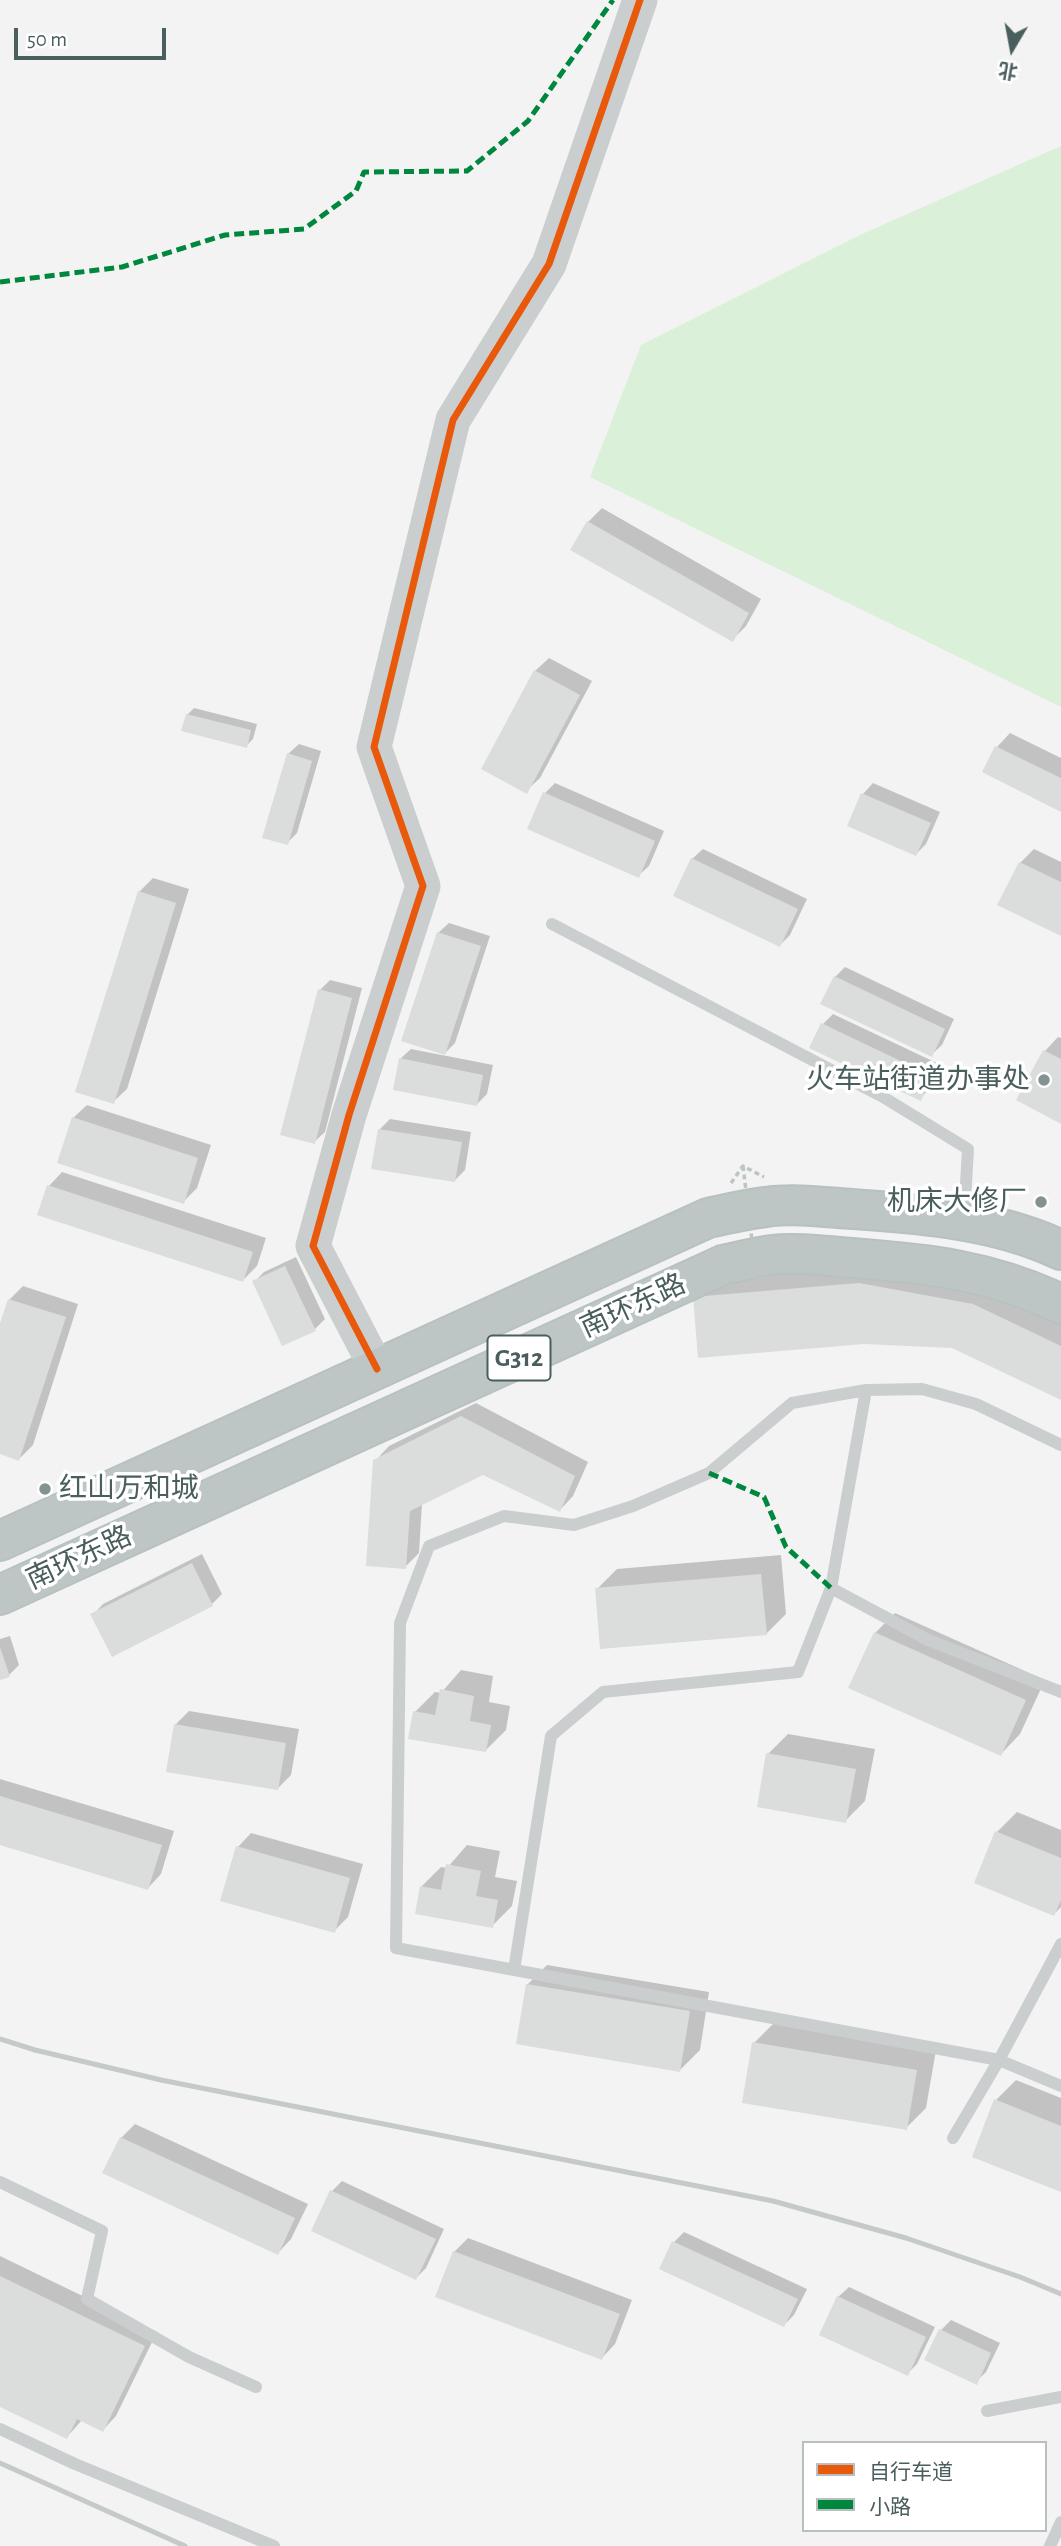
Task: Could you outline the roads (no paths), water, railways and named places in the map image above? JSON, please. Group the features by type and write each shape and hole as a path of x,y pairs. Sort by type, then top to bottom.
{"highway":[{"name":"南环东路","path":"0,1541 708,1218 768,1206 911,1213 964,1220 1018,1234 1061,1250"},
{"name":"南环东路","path":"0,1595 723,1265 773,1255 820,1255 906,1262 955,1268 1004,1281 1061,1304"}],"street":[{"path":"377,1369 313,1246 349,1115 423,886 374,747 453,420 549,264 640,0"}],"lane":[{"path":"552,925 883,1097 968,1149 964,1220"},
{"path":"1061,1444 976,1404 922,1389 866,1390 792,1403 709,1473 633,1506 574,1525 504,1516 429,1546 400,1623 396,1948 999,2060 1061,2086"},
{"path":"514,1970 551,1736 604,1692 798,1672 831,1588 866,1390"},
{"path":"831,1588 928,1640 1061,1692"},
{"path":"953,2138 999,2060 1061,1944"},
{"path":"0,2182 102,2231 86,2299 189,2357 256,2387"},
{"path":"987,2411 1061,2397"},
{"path":"0,2429 75,2464 274,2546"},
{"path":"1051,2546 1061,2522"}],"railway":[{"path":"0,2039 161,2080 773,2201 906,2238 1061,2294"},
{"path":"0,2463 185,2546"}],"place":[{"name":"火车站街道办事处","path":"1044,1080"},
{"name":"机床大修厂","path":"1041,1202"},
{"name":"红山万和城","path":"45,1489"}]}
